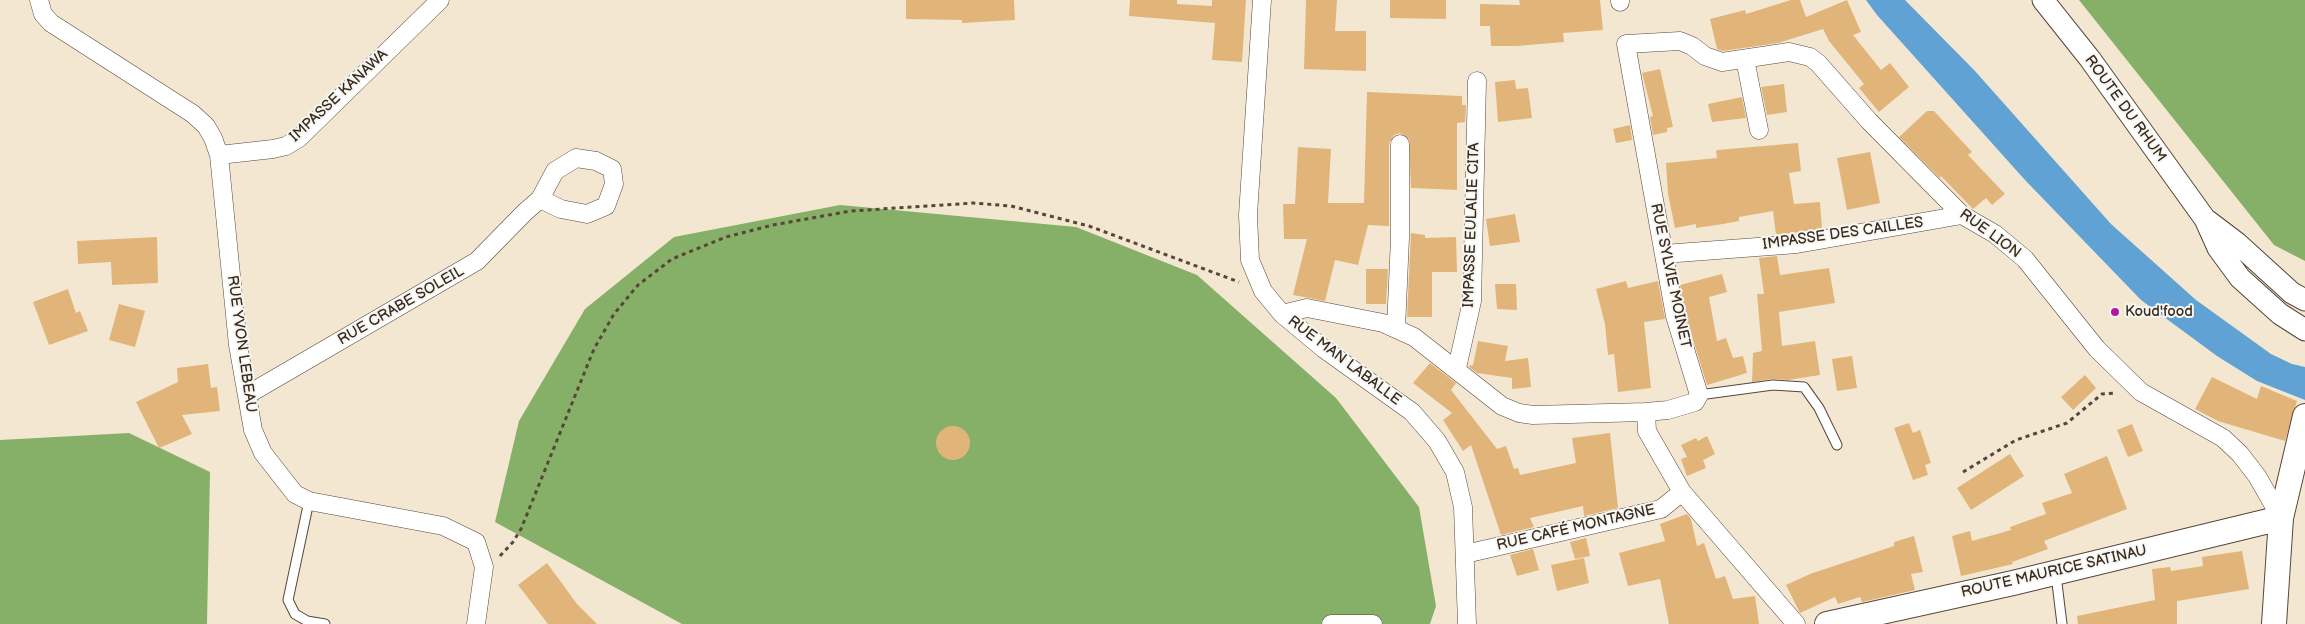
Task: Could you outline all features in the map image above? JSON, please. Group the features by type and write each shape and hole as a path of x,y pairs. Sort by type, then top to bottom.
{"main road":[{"path":"2274,624 2281,518 2305,416"},
{"name":"ROUTE MAURICE SATINAU","path":"1827,624 1864,620 2281,518"}],"street":[{"name":"RUE YVON LEBEAU","path":"39,0 43,14 51,23 193,114 206,126 219,154 238,345 253,430 263,454 295,494 309,501 443,526 476,542 484,567 476,624"},
{"name":"IMPASSE KANAWA","path":"219,154 273,149 286,146 299,138 440,0"},
{"name":"RUE MAN LABALLE","path":"1262,0 1248,215 1250,260 1263,292 1282,314 1324,349 1412,412 1438,441 1455,472 1463,507 1467,624"},
{"name":"ROUTE DU RHUM","path":"2043,0 2090,59 2205,219 2218,248 2240,278 2280,314 2305,330"},
{"name":"RUE LION","path":"1626,44 1680,41 1692,46 1705,56 1722,62 1789,52 1810,57 1818,63 1869,121 1962,216 1995,234 2025,259 2097,350 2141,392 2192,419 2229,444 2240,454 2257,476 2281,518"},
{"name":"RUE SYLVIE MOINET","path":"1626,44 1675,316 1699,395"},
{"path":"1745,59 1759,130"},
{"name":"IMPASSE EULALIE CITA","path":"1456,368 1472,301 1477,81"},
{"path":"1396,328 1400,238 1400,144"},
{"name":"RUE CRABE SOLEIL","path":"247,395 477,262 540,199"},
{"name":"IMPASSE DES CAILLES","path":"1664,254 1797,244 1962,216"},
{"name":"ROUTE DU RHUM","path":"2205,219 2237,243 2287,288 2305,300"},
{"path":"1282,314 1306,308 1369,318 1396,328 1414,337 1456,368 1502,406 1519,413 1533,415 1646,412 1677,408 1694,402 1699,395"},
{"path":"1646,412 1647,431 1682,492 1796,624"},
{"name":"RUE CAFÉ MONTAGNE","path":"1465,554 1661,509 1682,492"},
{"path":"1330,624 1373,624"}],"lane":[{"path":"1699,395 1773,385 1804,387 1819,408 1837,445"},
{"path":"309,501 288,600 295,614 307,621 325,624"},
{"path":"2056,573 2062,624"}],"path":[{"path":"484,567 502,554 521,529 594,349 614,314 638,285 672,259 726,237 773,225 851,211 973,203 1011,206 1089,226 1263,292"},
{"path":"1963,472 2016,440 2067,423 2102,394 2141,392"}],"green space":[{"path":"2079,0 2305,0 2305,261 2274,245"},
{"path":"840,205 1076,227 1197,275 1336,398 1419,507 1436,606 1430,624 682,624 495,522 519,421 585,309 674,237"},
{"path":"129,433 210,472 207,624 0,624 0,440"}],"water":[{"path":"1866,0 1905,0 1975,71 2111,224 2196,300 2271,354 2292,364 2305,367 2305,400 2257,381 2217,356 2141,300 2025,180 1877,15"}],"building":[{"path":"906,0 1014,0 1015,20 962,23 962,20 906,19"},
{"path":"1130,0 1177,0 1177,4 1212,6 1212,0 1246,0 1242,62 1212,60 1215,23 1129,16"},
{"path":"1306,0 1337,0 1335,31 1366,31 1366,71 1304,69"},
{"path":"1390,0 1446,0 1446,19 1390,18"},
{"path":"1519,0 1600,0 1603,30 1563,33 1564,42 1491,46 1490,26 1480,26 1480,4 1520,5"},
{"path":"1791,0 1800,0 1806,17 1847,0 1861,32 1853,35 1881,70 1890,63 1909,87 1879,112 1859,88 1864,84 1829,41 1823,29 1778,43 1723,51 1717,49 1710,19 1745,10 1746,14"},
{"path":"1660,69 1673,127 1667,128 1667,132 1653,135 1650,117 1653,116 1642,73"},
{"path":"1515,80 1516,89 1528,88 1532,118 1498,122 1495,82"},
{"path":"1784,84 1787,112 1767,115 1761,87"},
{"path":"1367,92 1462,96 1462,105 1466,105 1465,122 1457,123 1457,190 1411,188 1409,139 1400,133 1394,135 1389,144 1389,226 1368,225 1358,265 1335,260 1325,301 1293,295 1307,239 1284,239 1283,204 1295,204 1298,147 1331,149 1328,203 1364,203"},
{"path":"1742,97 1746,118 1712,122 1708,104"},
{"path":"1927,111 1934,111 1972,152 1968,155 2005,194 1992,205 1986,198 1973,209 1899,137"},
{"path":"1630,125 1632,140 1616,143 1613,129"},
{"path":"1798,143 1801,171 1789,173 1794,204 1820,202 1822,229 1776,235 1773,211 1739,217 1739,221 1723,224 1696,228 1696,224 1675,228 1668,194 1666,163 1717,158 1716,151 1718,150"},
{"path":"1870,152 1880,203 1847,210 1837,158"},
{"path":"1515,214 1520,242 1490,246 1486,219"},
{"path":"1411,233 1425,235 1425,238 1456,237 1457,272 1432,272 1432,317 1407,317"},
{"path":"157,237 158,283 112,285 111,262 78,264 77,241"},
{"path":"1777,256 1780,275 1829,268 1835,303 1779,312 1782,346 1815,341 1820,375 1788,380 1772,379 1752,382 1753,353 1762,351 1757,294 1764,294 1759,258"},
{"path":"1366,269 1388,269 1386,304 1366,304"},
{"path":"1722,274 1727,292 1709,297 1717,341 1726,338 1733,358 1743,356 1747,373 1707,385 1685,314 1680,285"},
{"path":"1626,281 1628,288 1658,281 1665,319 1644,322 1651,388 1618,392 1614,354 1608,355 1605,324 1596,289"},
{"path":"1495,284 1516,284 1517,310 1497,309"},
{"path":"68,289 76,313 80,311 88,331 49,345 33,302"},
{"path":"119,304 145,311 135,347 109,340"},
{"path":"1478,341 1508,346 1505,361 1528,358 1531,387 1512,389 1512,378 1477,373 1468,366 1473,365"},
{"path":"1852,356 1857,388 1837,391 1832,359"},
{"path":"1430,363 1456,383 1451,390 1497,449 1506,446 1514,469 1518,468 1520,475 1576,463 1572,438 1610,433 1618,508 1584,516 1583,506 1530,518 1534,527 1501,535 1471,445 1463,451 1443,420 1452,413 1413,383"},
{"path":"208,364 211,388 217,387 220,411 182,415 192,434 159,448 136,402 178,382 177,368"},
{"path":"2085,375 2096,388 2073,410 2061,397"},
{"path":"2212,377 2257,399 2261,386 2297,401 2285,441 2218,421 2195,409"},
{"path":"1909,423 1913,433 1920,430 1931,463 1925,465 1928,475 1913,480 1894,428"},
{"path":"2132,424 2143,451 2128,457 2117,430"},
{"path":"953,426 965,431 970,443 965,455 953,460 941,455 936,443 941,431"},
{"path":"1707,436 1715,454 1703,460 1706,468 1687,476 1681,459 1687,457 1681,445 1696,438 1698,441"},
{"path":"2010,454 2024,476 1971,510 1957,488"},
{"path":"2107,456 2127,509 2044,541 2048,549 2012,562 2013,564 1961,576 1952,536 1970,531 1972,541 2011,530 2010,527 2046,514 2042,503 2072,493 2064,474"},
{"path":"1687,514 1691,519 1697,546 1704,543 1716,579 1725,576 1733,599 1755,596 1759,624 1669,624 1660,579 1628,586 1619,553 1665,541 1660,524"},
{"path":"1914,536 1923,572 1911,574 1915,590 1862,602 1860,597 1838,604 1835,597 1800,613 1786,585 1810,574 1894,546 1894,542"},
{"path":"1586,538 1590,556 1575,559 1570,542"},
{"path":"1533,549 1539,570 1517,576 1510,555"},
{"path":"2242,551 2249,589 2177,601 2177,624 2078,624 2077,616 2155,600 2152,569 2170,567 2171,571 2203,566 2202,557"},
{"path":"1584,558 1589,583 1557,591 1551,565"},
{"path":"547,563 577,604 597,624 548,624 518,585"}],"place":[{"name":"Koud'food","path":"2115,312"}]}
